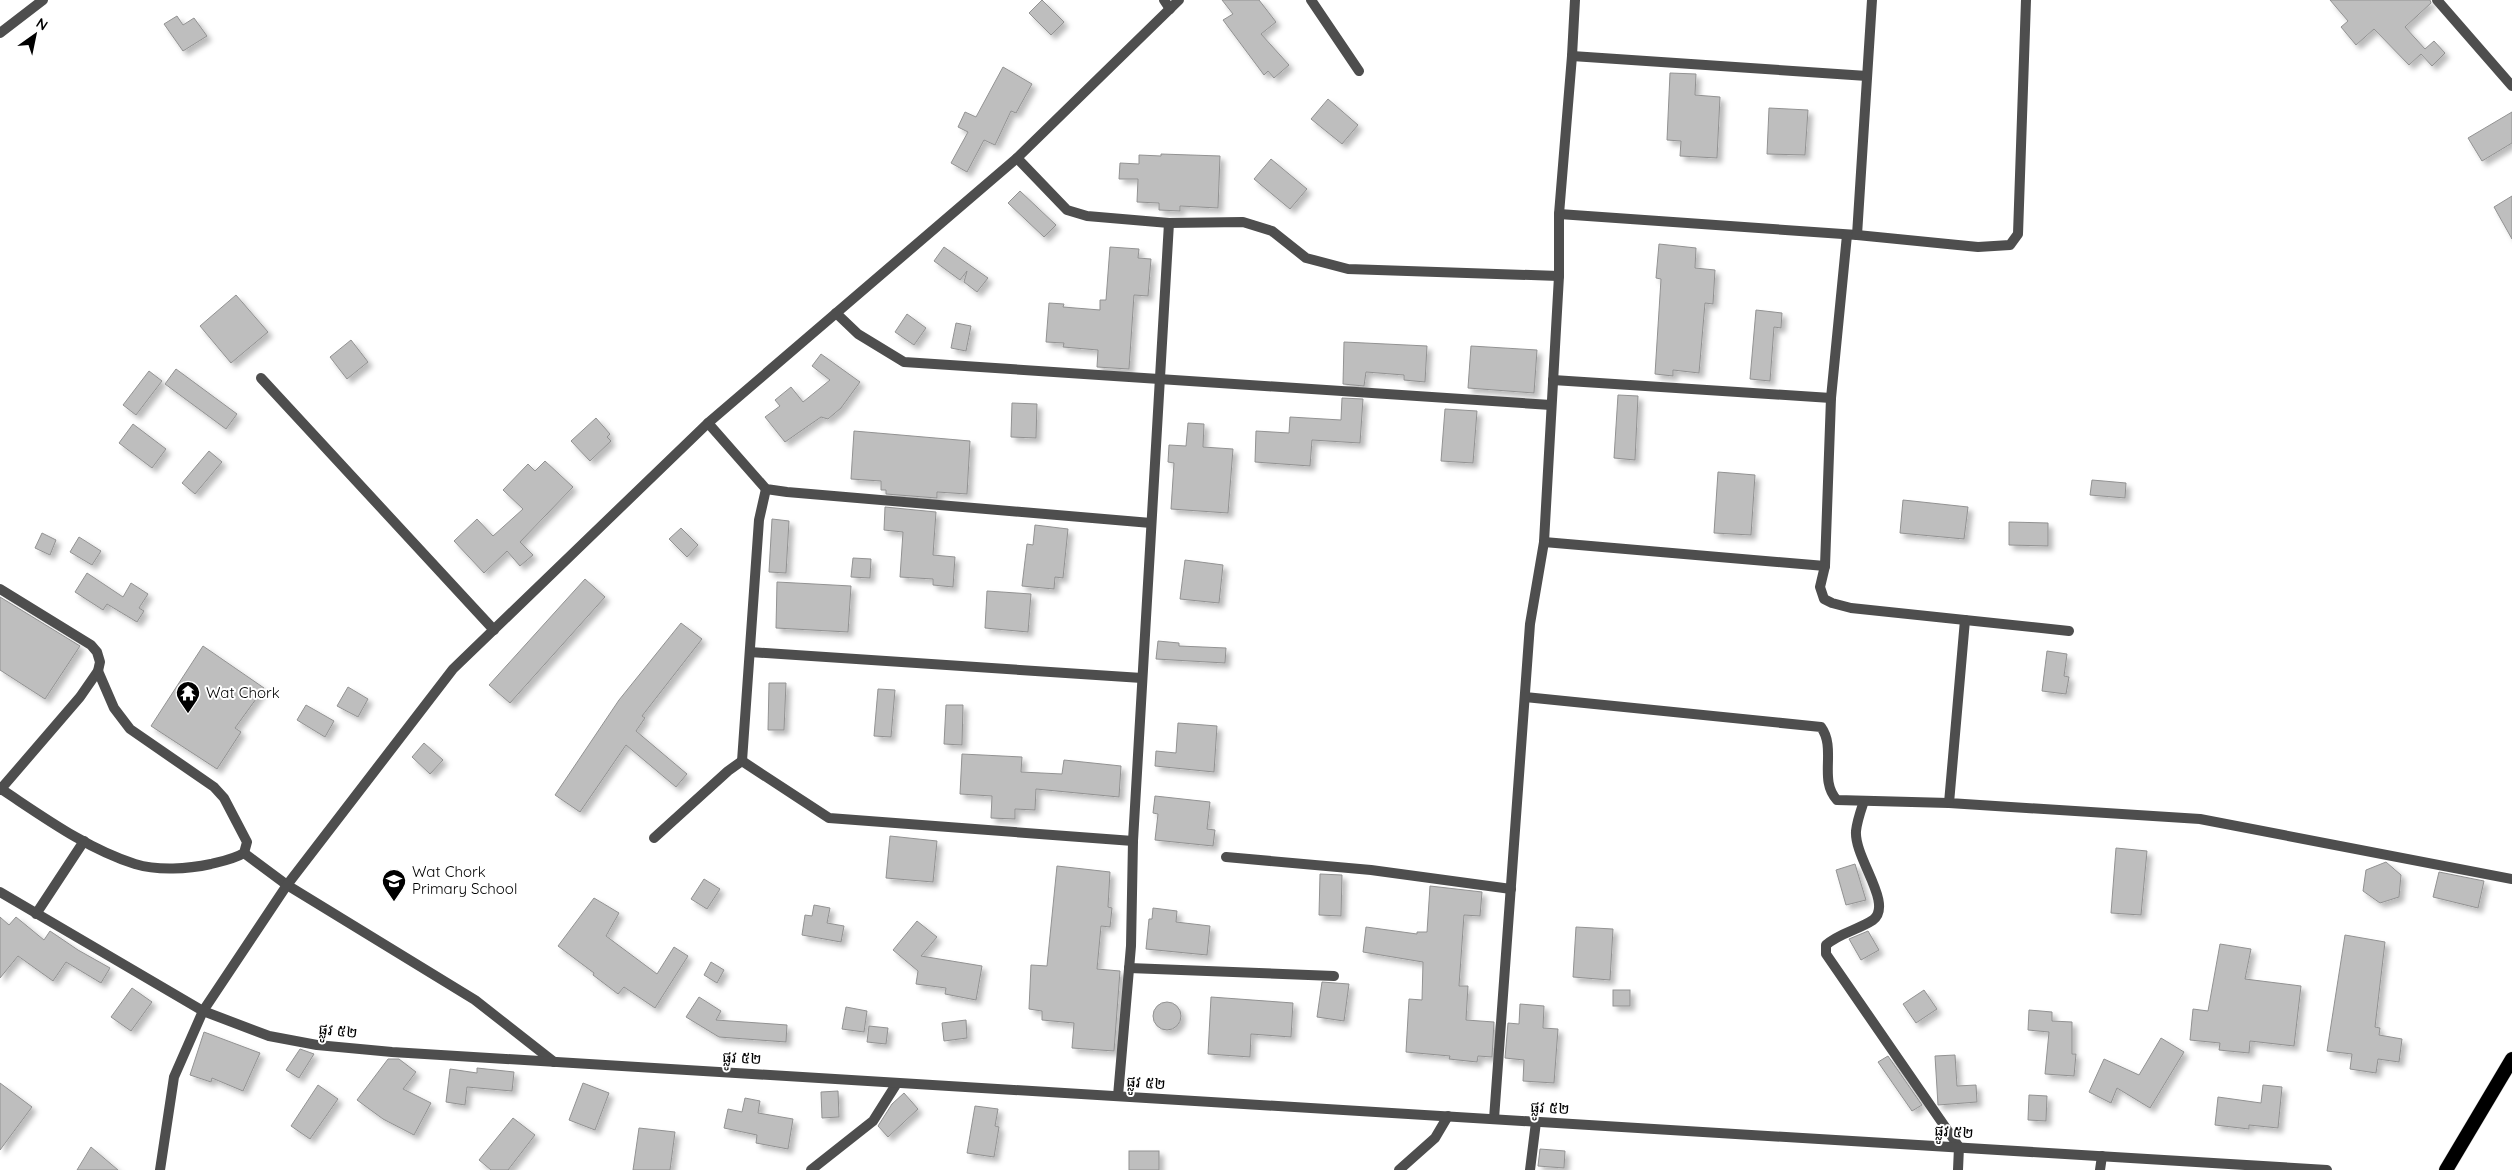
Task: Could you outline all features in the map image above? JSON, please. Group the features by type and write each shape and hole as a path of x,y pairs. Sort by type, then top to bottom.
{"highway":[{"path":"2446,1170 2512,1059"}],"street":[{"path":"0,33 43,0"},
{"path":"160,1170 174,1077 202,1011 288,884 453,669 708,423 1017,158 1167,4 1179,0"},
{"path":"1311,0 1360,71"},
{"path":"1494,1119 1530,624 1544,542 1559,276 1559,214 1572,56 1574,0"},
{"path":"1872,0 1852,235 1831,398 1825,566 1820,587 1824,599 1832,604 1851,608 2069,630"},
{"path":"1559,214 1852,235 1978,247 2010,244 2018,234 2026,0"},
{"path":"2439,0 2512,86"},
{"path":"1572,56 1867,76"},
{"path":"1017,158 1067,210 1087,216 1169,223 1243,222 1272,231 1306,258 1348,269 1559,276"},
{"path":"1118,1096 1129,968 1133,841 1169,223"},
{"path":"836,313 858,334 904,362 1552,406"},
{"path":"262,378 494,630"},
{"path":"1553,380 1831,398"},
{"path":"708,423 766,488 787,492 1151,523"},
{"path":"742,761 759,520 766,488"},
{"path":"1544,542 1825,566"},
{"path":"0,589 91,645 97,652 100,662 98,671 80,697 1,789 84,840 134,863 149,867 192,868 235,859 244,853 247,842 224,798 214,787 126,725 114,708 98,671"},
{"path":"1949,803 1965,620"},
{"path":"750,652 1142,678"},
{"path":"1525,697 1821,727 1828,736 1828,779 1831,794 1837,800 1949,803 2200,819 2512,879"},
{"path":"654,838 728,771 742,761"},
{"path":"742,761 829,818 1133,841"},
{"path":"1864,801 1856,831 1857,842 1860,855 1880,900 1881,909 1874,919 1833,939 1826,945 1826,954 1959,1147 1958,1170"},
{"path":"36,914 84,840"},
{"path":"244,853 288,884 475,1000 554,1062"},
{"path":"1226,857 1371,870 1511,889"},
{"name":"ផ្លូវ ៥២","path":"0,892 202,1011 268,1036 317,1045 392,1052 2327,1170"},
{"path":"1129,968 1334,976"},
{"path":"811,1170 873,1121 897,1083"},
{"path":"1399,1170 1435,1138 1448,1116"},
{"path":"1530,1170 1536,1122"},
{"path":"2100,1170 2102,1156"}],"building":[{"path":"1042,0 1064,22 1051,35 1029,13"},
{"path":"1222,0 1259,0 1276,22 1261,34 1289,65 1274,78 1268,71 1264,75 1223,20 1233,14"},
{"path":"2330,0 2430,0 2431,3 2405,27 2425,49 2434,41 2445,53 2432,66 2421,54 2409,65 2374,29 2356,45 2341,27 2348,21"},
{"path":"177,16 183,25 194,18 207,36 183,51 164,24"},
{"path":"1003,67 1032,84 1016,113 1011,111 995,145 984,140 967,172 951,163 968,132 958,127 965,112 976,117"},
{"path":"1670,73 1696,74 1695,95 1720,97 1717,158 1680,156 1681,141 1667,140"},
{"path":"1328,99 1358,125 1342,144 1311,119"},
{"path":"1769,108 1808,110 1805,155 1767,154"},
{"path":"2512,112 2512,143 2482,161 2468,138"},
{"path":"1161,154 1220,156 1218,208 1180,206 1180,211 1159,210 1159,203 1137,202 1138,179 1119,179 1120,163 1139,164 1139,155 1161,156"},
{"path":"1271,159 1307,189 1290,209 1254,179"},
{"path":"1020,191 1056,225 1044,237 1008,203"},
{"path":"2512,196 2512,239 2494,207"},
{"path":"1659,244 1696,248 1695,268 1715,270 1713,304 1705,303 1699,373 1673,370 1673,376 1655,374 1661,279 1656,278"},
{"path":"944,247 988,278 977,292 964,282 967,271 960,280 934,261"},
{"path":"1110,247 1139,249 1138,258 1151,259 1148,296 1134,295 1129,369 1097,367 1098,350 1063,347 1064,343 1046,342 1049,303 1064,304 1063,307 1100,310 1100,300 1106,300"},
{"path":"236,295 268,332 231,363 200,326"},
{"path":"1756,310 1782,313 1781,328 1774,327 1770,381 1750,379"},
{"path":"907,314 926,328 914,345 895,332"},
{"path":"956,323 971,326 966,351 951,348"},
{"path":"351,340 368,362 347,379 330,357"},
{"path":"1344,342 1427,346 1425,382 1404,380 1404,375 1366,372 1364,386 1343,384"},
{"path":"1471,346 1537,350 1534,393 1468,388"},
{"path":"821,354 860,382 841,408 828,419 821,417 785,442 765,417 780,406 775,400 791,387 803,402 830,380 812,366"},
{"path":"176,369 237,414 226,429 165,384"},
{"path":"149,371 162,381 136,415 123,405"},
{"path":"1618,395 1638,396 1635,460 1614,458"},
{"path":"1342,398 1363,399 1360,443 1312,440 1310,466 1255,462 1256,431 1289,433 1290,417 1341,420"},
{"path":"1012,403 1037,404 1036,438 1011,437"},
{"path":"1445,409 1477,411 1473,463 1441,461"},
{"path":"596,418 610,434 607,437 611,441 590,461 571,441"},
{"path":"1188,423 1204,424 1203,447 1233,449 1228,513 1171,509 1174,463 1168,462 1169,445 1186,446"},
{"path":"133,424 166,449 152,468 119,443"},
{"path":"854,431 970,441 967,494 937,492 937,498 886,494 886,490 881,490 881,481 851,479"},
{"path":"209,451 222,462 195,494 182,483"},
{"path":"545,461 573,487 520,542 533,555 520,566 507,551 484,573 454,541 477,519 493,536 523,509 503,490 528,464 535,471"},
{"path":"1718,472 1755,475 1751,535 1714,533"},
{"path":"2092,480 2126,483 2125,498 2090,495"},
{"path":"1903,500 1968,507 1964,539 1900,533"},
{"path":"885,507 936,512 933,555 955,557 953,587 933,585 933,579 900,577 903,532 884,530"},
{"path":"772,519 789,521 786,573 769,572"},
{"path":"2009,522 2048,523 2048,546 2009,545"},
{"path":"1035,525 1068,529 1063,578 1055,577 1054,589 1022,586 1027,544 1033,545"},
{"path":"681,528 698,545 687,557 669,539"},
{"path":"42,533 56,540 50,555 35,548"},
{"path":"79,537 101,551 92,565 70,552"},
{"path":"853,558 871,559 870,578 851,577"},
{"path":"1185,560 1223,565 1219,603 1180,599"},
{"path":"87,573 123,597 131,583 148,594 139,608 144,611 137,622 107,604 103,610 75,592"},
{"path":"585,579 605,597 510,703 489,685"},
{"path":"777,582 851,586 848,632 776,628"},
{"path":"987,591 1031,594 1028,632 985,628"},
{"path":"0,597 80,646 45,699 0,670"},
{"path":"681,623 702,639 642,716 645,718 636,731 687,774 676,787 626,745 580,812 555,795 619,700"},
{"path":"1158,641 1179,643 1179,646 1226,648 1225,663 1156,659"},
{"path":"203,646 264,688 235,728 241,732 217,769 151,726"},
{"path":"2047,651 2067,654 2064,676 2069,677 2066,694 2042,691"},
{"path":"769,683 786,683 784,730 768,730"},
{"path":"348,687 368,699 358,717 337,706"},
{"path":"878,689 895,690 891,737 874,736"},
{"path":"306,705 334,721 325,737 297,720"},
{"path":"946,705 963,705 962,745 944,744"},
{"path":"1178,723 1217,726 1214,772 1155,766 1156,751 1176,753"},
{"path":"424,743 443,760 430,774 412,757"},
{"path":"962,754 1022,757 1021,772 1062,774 1064,760 1121,766 1119,797 1036,789 1035,810 1015,809 1015,819 991,818 992,796 960,794"},
{"path":"1155,796 1210,802 1207,829 1215,830 1213,846 1155,840 1158,814 1153,813"},
{"path":"890,836 937,841 933,882 886,878"},
{"path":"2116,848 2147,851 2141,915 2111,913"},
{"path":"2386,862 2401,875 2399,897 2380,903 2363,891 2366,870"},
{"path":"1855,864 1866,900 1846,905 1836,870"},
{"path":"1057,866 1110,872 1108,907 1112,908 1110,927 1101,926 1097,969 1120,971 1114,1051 1072,1048 1074,1023 1042,1020 1042,1011 1029,1009 1031,965 1047,966"},
{"path":"2439,872 2484,881 2478,908 2433,897"},
{"path":"1320,874 1342,875 1341,916 1319,915"},
{"path":"704,879 720,889 707,909 691,899"},
{"path":"1430,886 1482,892 1480,916 1464,915 1459,986 1468,986 1466,1020 1494,1022 1492,1057 1478,1056 1477,1062 1449,1059 1450,1056 1406,1052 1409,999 1422,1000 1423,962 1363,952 1366,927 1417,934 1417,932 1427,932"},
{"path":"594,898 619,913 606,936 657,974 674,947 688,956 655,1008 624,987 618,994 558,946"},
{"path":"814,905 830,908 827,923 844,926 841,942 802,935 805,915 812,916"},
{"path":"1153,908 1177,911 1176,922 1210,926 1207,955 1146,949 1149,919 1152,919"},
{"path":"0,917 9,925 16,917 44,940 50,931 110,968 101,983 66,962 53,981 18,956 0,978"},
{"path":"917,921 937,937 921,956 982,966 976,1000 945,994 946,988 916,984 918,971 893,950"},
{"path":"1576,927 1613,929 1610,980 1573,977"},
{"path":"1868,931 1879,950 1861,960 1849,939"},
{"path":"2345,935 2385,942 2375,1027 2380,1028 2379,1035 2402,1039 2399,1062 2378,1059 2376,1073 2350,1069 2352,1054 2327,1051"},
{"path":"2220,944 2251,949 2245,979 2301,986 2294,1046 2250,1041 2249,1053 2219,1050 2220,1043 2190,1040 2193,1009 2208,1011"},
{"path":"711,962 724,970 717,983 704,975"},
{"path":"1322,982 1349,984 1344,1021 1317,1017"},
{"path":"132,988 152,1002 131,1031 111,1017"},
{"path":"1613,990 1630,990 1630,1006 1613,1006"},
{"path":"1924,990 1937,1009 1916,1023 1903,1004"},
{"path":"699,997 721,1011 716,1020 787,1025 786,1042 719,1037 686,1017"},
{"path":"1211,997 1293,1003 1291,1037 1251,1034 1250,1057 1208,1054"},
{"path":"1167,1002 1177,1006 1181,1016 1177,1026 1167,1030 1157,1026 1153,1016 1157,1006"},
{"path":"1520,1004 1544,1006 1543,1028 1558,1029 1554,1083 1523,1081 1524,1060 1505,1058 1508,1023 1519,1024"},
{"path":"846,1007 867,1011 864,1032 842,1029"},
{"path":"2029,1010 2052,1012 2052,1021 2072,1022 2072,1054 2076,1054 2074,1076 2045,1074 2049,1032 2028,1030"},
{"path":"966,1020 967,1038 944,1041 942,1023"},
{"path":"869,1026 888,1028 886,1044 867,1042"},
{"path":"204,1032 260,1053 243,1091 212,1078 211,1082 190,1075"},
{"path":"2161,1038 2184,1052 2150,1108 2117,1088 2111,1103 2089,1092 2104,1059 2139,1075"},
{"path":"300,1049 314,1054 299,1078 286,1070"},
{"path":"1955,1055 1957,1086 1976,1085 1977,1102 1938,1105 1935,1056"},
{"path":"1888,1056 1922,1105 1912,1111 1878,1062"},
{"path":"388,1059 399,1059 416,1072 403,1089 431,1103 414,1135 383,1119 357,1100"},
{"path":"477,1068 514,1072 512,1091 467,1087 465,1105 446,1102 450,1069 477,1073"},
{"path":"0,1083 32,1107 0,1150"},
{"path":"583,1083 609,1093 595,1130 569,1120"},
{"path":"318,1085 338,1099 310,1139 291,1126"},
{"path":"2263,1085 2282,1087 2278,1128 2249,1125 2249,1129 2215,1125 2218,1097 2261,1103"},
{"path":"838,1091 839,1117 822,1118 821,1092"},
{"path":"904,1093 918,1109 888,1137 878,1126 892,1104"},
{"path":"2029,1095 2047,1096 2046,1121 2028,1120"},
{"path":"745,1098 760,1101 758,1113 793,1119 788,1149 756,1143 757,1135 724,1128 728,1109 742,1112"},
{"path":"975,1106 998,1109 995,1126 999,1127 994,1157 967,1153"},
{"path":"513,1118 535,1135 508,1170 491,1170 479,1160"},
{"path":"639,1128 675,1132 670,1170 633,1170"},
{"path":"91,1147 118,1170 77,1170"},
{"path":"1540,1149 1565,1151 1564,1168 1538,1166"},
{"path":"1129,1151 1159,1151 1159,1170 1129,1170"}],"place":[{"name":"Wat Chork","path":"188,714"},
{"name":"Wat Chork Primary School","path":"394,902"}]}
